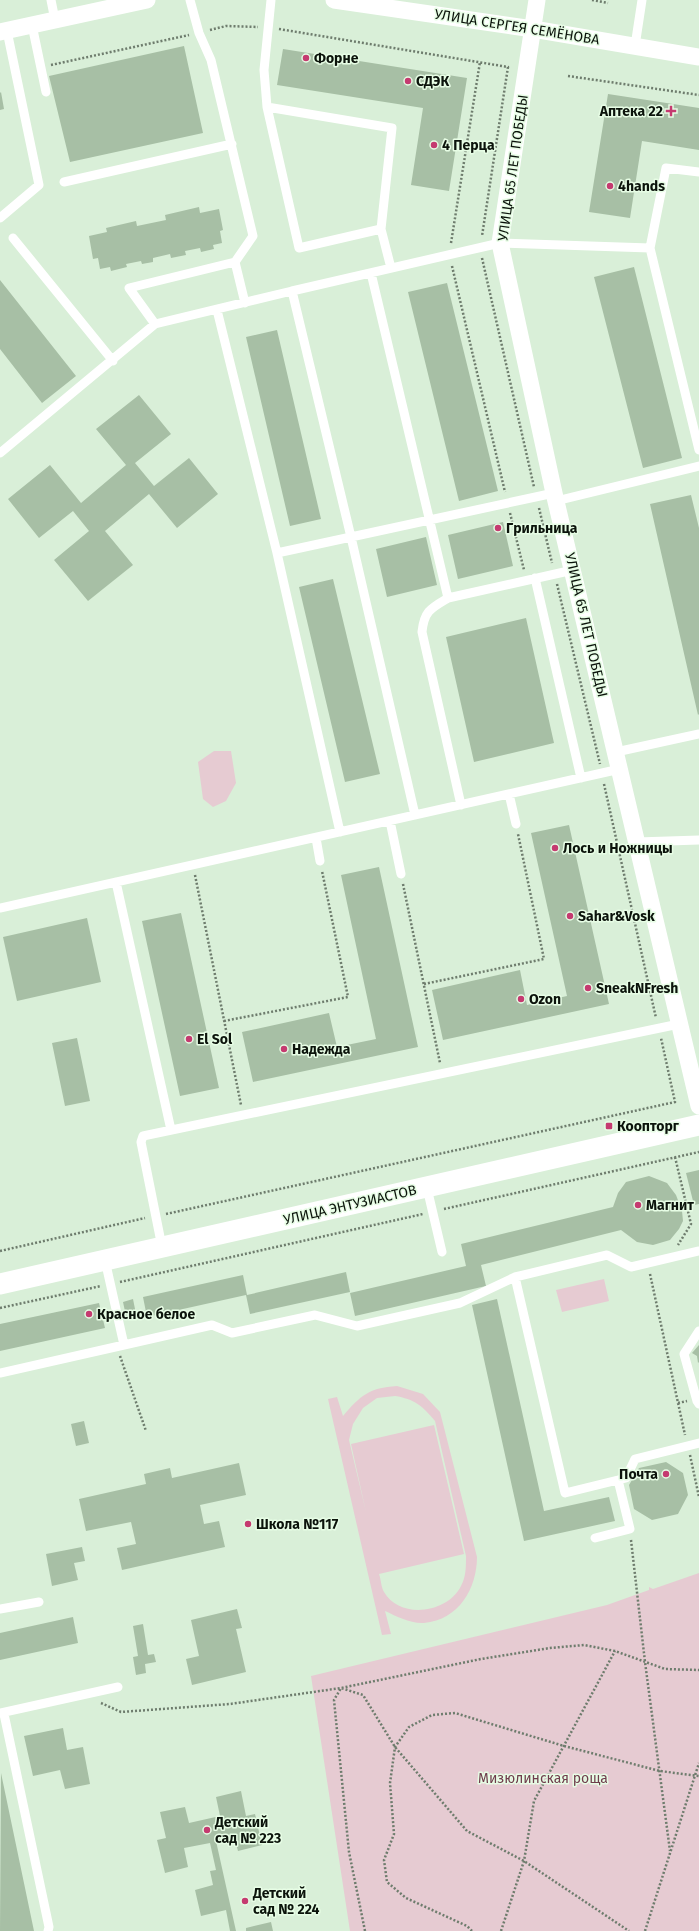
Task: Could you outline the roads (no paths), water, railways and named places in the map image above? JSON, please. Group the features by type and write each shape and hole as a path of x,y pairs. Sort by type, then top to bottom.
{"street":[{"path":"4,32 147,0"},
{"name":"УЛИЦА СЕРГЕЯ СЕМЁНОВА","path":"334,0 533,29 699,57"},
{"name":"УЛИЦА 65 ЛЕТ ПОБЕДЫ","path":"537,0 500,243 555,497 699,1106"},
{"name":"УЛИЦА ЭНТУЗИАСТОВ","path":"0,1284 699,1125"}],"lane":[{"path":"51,0 55,20"},
{"path":"155,324 129,288 235,262 253,236 211,60 199,33 190,0"},
{"path":"270,0 264,70 267,107 299,248 382,230"},
{"path":"635,46 642,0"},
{"path":"32,25 46,92"},
{"path":"0,218 39,185 4,32"},
{"path":"267,107 392,128 382,230 391,268"},
{"path":"64,182 232,144"},
{"path":"699,172 666,168 650,248 699,450"},
{"path":"13,238 113,361"},
{"path":"0,453 113,361 155,324 500,243 650,248"},
{"path":"235,262 245,303"},
{"path":"372,273 448,598"},
{"path":"292,291 415,816"},
{"path":"217,310 277,554 340,832"},
{"path":"277,554 508,503 555,497 699,466"},
{"path":"461,805 422,632 423,617 433,606 448,598 573,570"},
{"path":"530,579 581,778"},
{"path":"616,752 699,734"},
{"path":"0,908 620,769"},
{"path":"509,794 516,824"},
{"path":"390,821 401,874"},
{"path":"316,838 320,861"},
{"path":"637,842 699,840"},
{"path":"116,882 171,1130"},
{"path":"162,1247 140,1142 143,1136 679,1024"},
{"path":"427,1188 442,1252"},
{"path":"0,1373 212,1325 232,1333 315,1315 356,1326 460,1303 515,1277 607,1254 631,1267 699,1251"},
{"path":"105,1260 111,1284 121,1346"},
{"path":"515,1277 565,1493 626,1478 635,1459 699,1443"},
{"path":"699,1331 684,1354 699,1404"},
{"path":"596,1538 630,1529 618,1480"},
{"path":"0,1609 39,1602"},
{"path":"48,1931 49,1928 2,1714 85,1696 118,1687"}],"place":[{"name":"Форне","path":"306,58"},
{"name":"СДЭК","path":"408,81"},
{"name":"Аптека 22","path":"671,111"},
{"name":"4 Перца","path":"434,145"},
{"name":"4hands","path":"610,186"},
{"name":"Грильница","path":"498,528"},
{"name":"Лось и Ножницы","path":"555,848"},
{"name":"Sahar&Vosk","path":"570,916"},
{"name":"SneakNFresh","path":"588,988"},
{"name":"Ozon","path":"521,999"},
{"name":"El Sol","path":"189,1039"},
{"name":"Надежда","path":"284,1049"},
{"name":"Коопторг","path":"609,1126"},
{"name":"Магнит","path":"638,1205"},
{"name":"Красное белое","path":"89,1314"},
{"name":"Почта","path":"666,1474"},
{"name":"Школа №117","path":"248,1524"},
{"name":"Детский сад № 223","path":"207,1830"},
{"name":"Детский сад № 224","path":"245,1901"}],"park label":[{"name":"Мизюлинская роща","path":"543,1778"}]}
